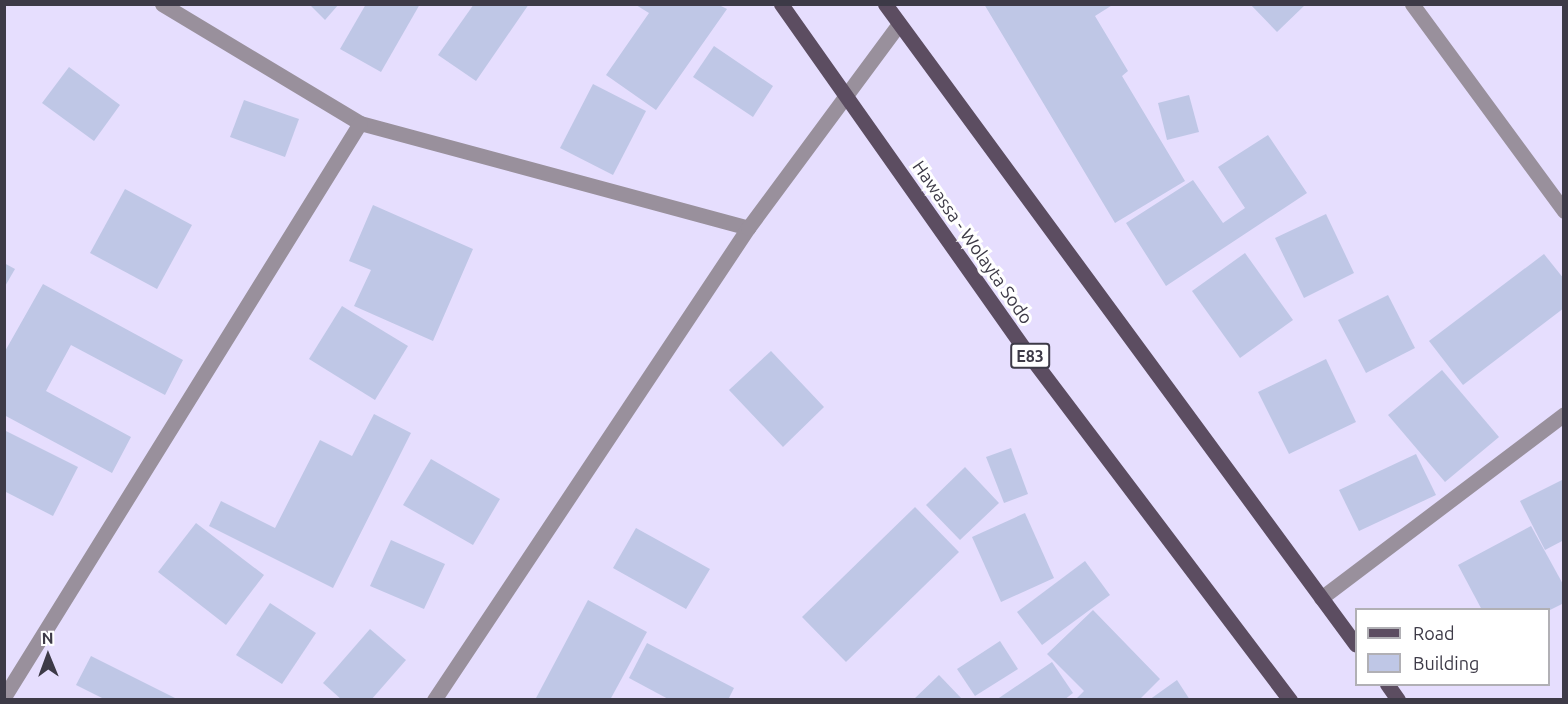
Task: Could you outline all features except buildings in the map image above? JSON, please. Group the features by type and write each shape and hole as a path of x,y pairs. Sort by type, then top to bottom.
{"main road":[{"name":"Hawassa - Wolayta Sodo","path":"781,4 1026,351 1290,699"},
{"path":"885,4 1355,644"},
{"path":"1388,686 1398,699"}],"street":[{"path":"162,4 360,123 748,228"},
{"path":"1412,4 1563,211"},
{"path":"434,699 748,228 899,24"},
{"path":"4,697 360,123"},
{"path":"1321,598 1563,414"}]}
